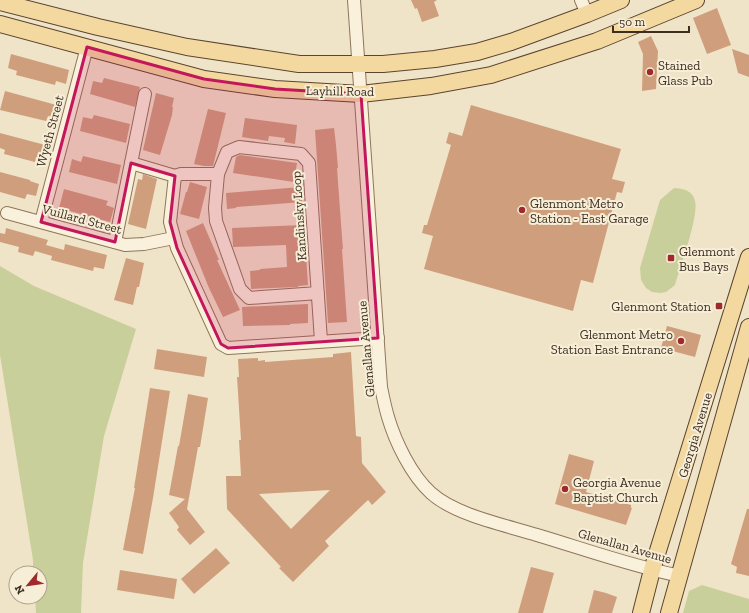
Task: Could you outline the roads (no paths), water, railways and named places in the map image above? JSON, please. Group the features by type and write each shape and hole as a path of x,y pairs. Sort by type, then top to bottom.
{"main road":[{"name":"Layhill Road","path":"0,2 98,27 187,47 299,64 383,64 435,59 477,52 511,42 584,7 621,0"},
{"name":"Layhill Road","path":"0,24 204,79 275,89 361,94 431,86 491,75 597,41 696,0"},
{"name":"Georgia Avenue","path":"640,613 749,257"},
{"name":"Georgia Avenue","path":"669,613 749,327"}],"street":[{"name":"Glenallan Avenue","path":"354,0 381,387 388,417 399,445 410,465 430,493 447,505 476,516 652,570 680,576"},
{"name":"Wyeth Street","path":"41,222 87,47"},
{"path":"115,242 146,94"},
{"name":"Kandinsky Loop","path":"318,293 249,298 240,289 216,221 215,208 218,174 226,152 239,147 301,154 309,163 318,293 321,341"},
{"path":"131,163 175,176 181,174 218,174"},
{"path":"175,176 170,222 174,238 177,248 221,344 228,348 378,338"},
{"name":"Vuillard Street","path":"7,213 125,245 144,244 174,238"}],"place":[{"name":"Stained Glass Pub","path":"650,72"},
{"name":"Glenmont Metro Station - East Garage","path":"522,210"},
{"name":"Glenmont Bus Bays","path":"671,258"},
{"name":"Glenmont Station","path":"719,306"},
{"name":"Glenmont Metro Station East Entrance","path":"681,341"},
{"name":"Georgia Avenue Baptist Church","path":"565,489"}]}
